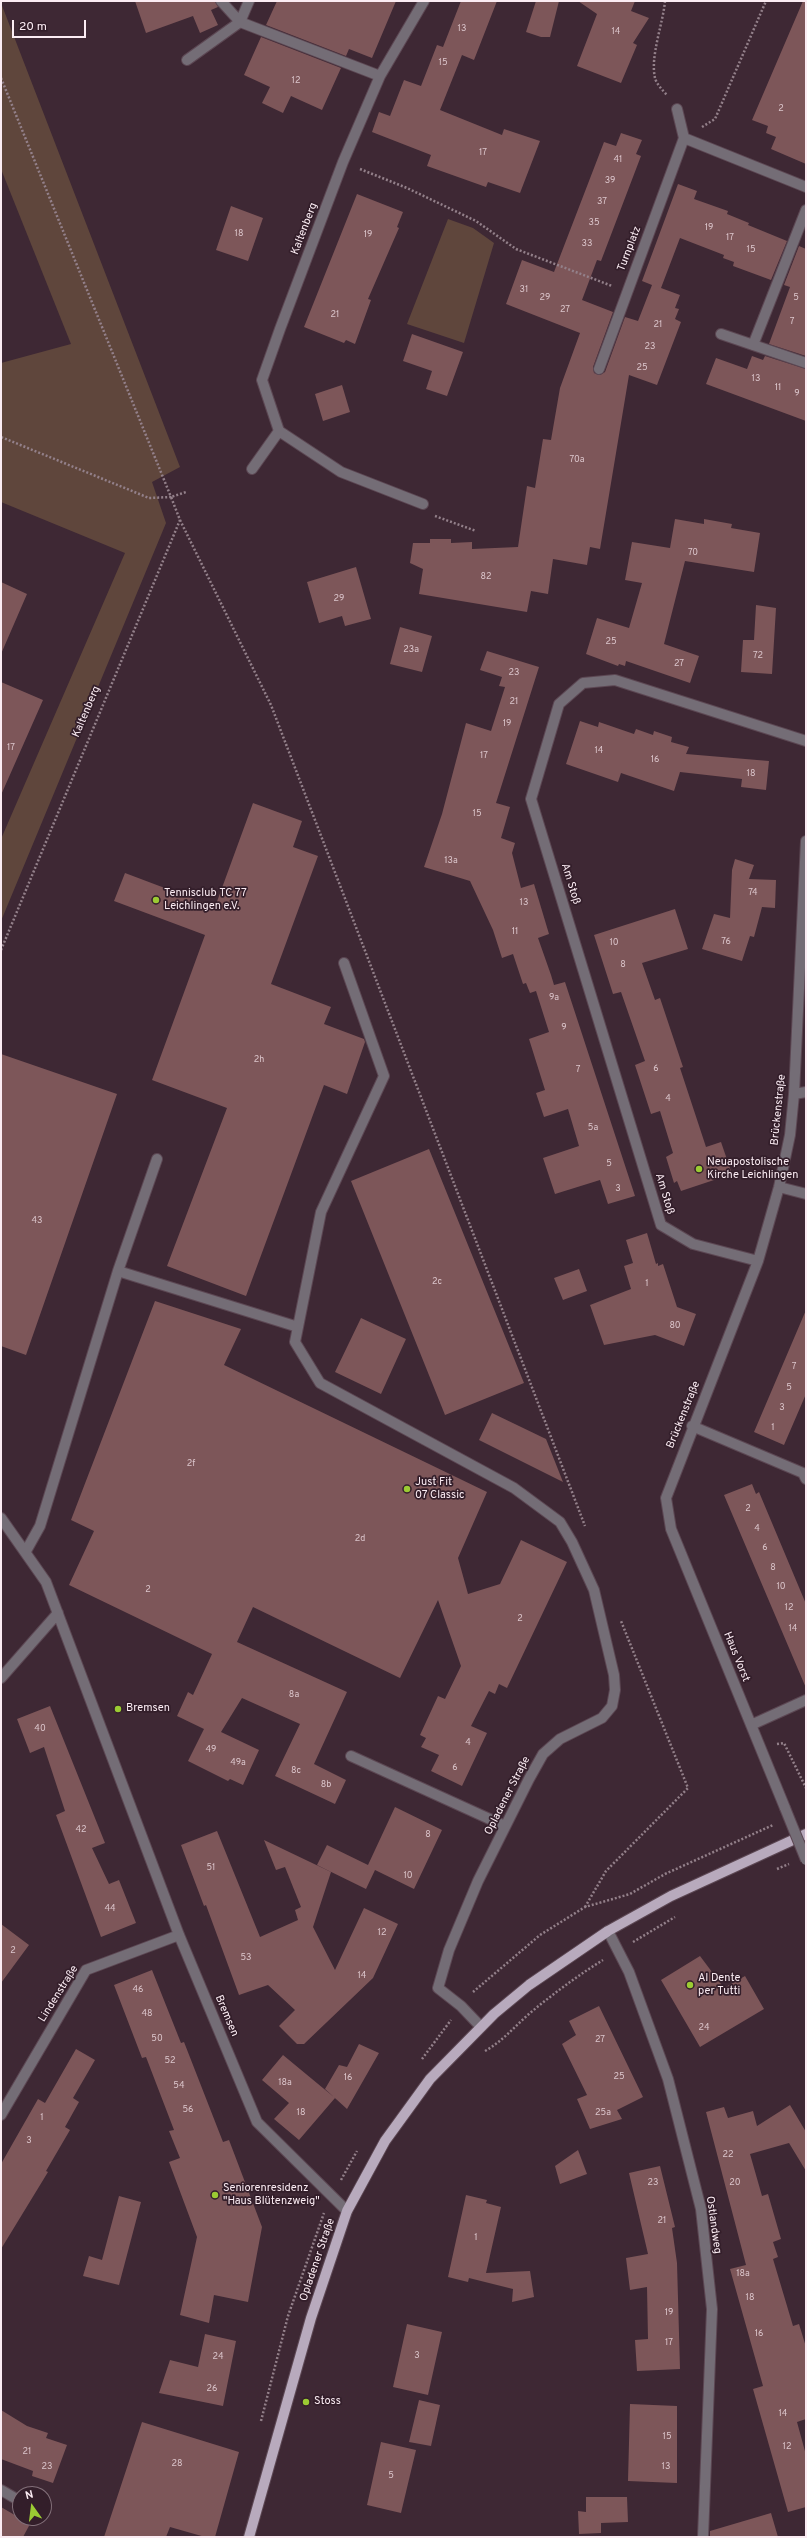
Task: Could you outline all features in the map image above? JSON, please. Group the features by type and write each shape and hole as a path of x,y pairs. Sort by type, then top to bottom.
{"main road":[{"name":"Opladener Straße","path":"249,2537 311,2318 347,2211 385,2141 430,2079 481,2027 529,1985 608,1931 671,1896 806,1834"}],"street":[{"path":"221,1 240,22 380,76"},
{"path":"187,60 240,22 249,1"},
{"name":"Kaltenberg","path":"279,431 262,380 343,162 380,76 424,1"},
{"path":"677,109 684,138 806,187"},
{"name":"Turnplatz","path":"599,369 684,138"},
{"path":"753,345 806,210"},
{"path":"721,334 806,363"},
{"path":"252,469 279,431 341,472 423,504"},
{"name":"Am Stoß","path":"758,1261 693,1244 661,1225 531,798 559,704 583,683 615,680 806,741"},
{"name":"Brückenstraße","path":"679,1460 758,1261 780,1187 790,1135 794,1094 806,841"},
{"path":"118,1271 298,1327 321,1212 384,1076 344,963"},
{"path":"794,1094 806,1092"},
{"path":"26,1551 40,1526 118,1271 156,1159"},
{"path":"780,1187 806,1194"},
{"name":"Opladener Straße","path":"298,1327 295,1342 320,1383 514,1488 560,1522 572,1542 594,1590 614,1675 615,1690 612,1706 602,1718 560,1739 543,1754 505,1826 449,1950 438,1988 461,2006 481,2027"},
{"path":"692,1426 803,1473 806,1479"},
{"name":"Haus Vorst","path":"679,1460 666,1498 671,1529 806,1860"},
{"name":"Bremsen","path":"1,1518 26,1551 46,1582 179,1935 257,2122 347,2211"},
{"path":"1,1678 58,1612"},
{"path":"751,1725 806,1700"},
{"path":"351,1756 505,1826"},
{"name":"Ostlandweg","path":"608,1931 630,1972 668,2079 701,2210 712,2309 703,2537"},
{"name":"Lindenstraße","path":"1,2115 86,1970 179,1935"},
{"path":"1,2490 12,2496"}],"path":[{"path":"665,1 664,21 655,57 654,78 677,109"},
{"path":"684,138 715,119 766,1"},
{"path":"1,78 180,520 271,705 587,1532"},
{"path":"343,162 406,188 476,221 516,249 627,292"},
{"path":"1,437 148,498 171,497 186,492"},
{"path":"423,504 436,517 476,531"},
{"name":"Kaltenberg","path":"1,950 180,520"},
{"path":"585,1907 606,1872 688,1788 618,1614"},
{"path":"760,1746 784,1743 806,1788"},
{"path":"461,2006 475,1989 540,1935 585,1907 630,1894 665,1874 778,1822"},
{"path":"771,1872 792,1863"},
{"path":"499,2043 514,2028 555,1994 586,1971 679,1914"}],"shaded area":[{"path":"1,3 180,467 152,482 166,523 1,921 1,839 125,553 1,502 1,363 71,344 1,169"},
{"path":"448,219 473,228 494,243 464,343 407,324"}],"building":[{"path":"135,1 215,1 218,7 211,10 218,25 200,33 193,16 146,33"},
{"path":"277,1 396,1 372,58 349,49 346,56 266,25"},
{"path":"461,1 497,1 474,60 462,55 440,110 502,135 504,129 540,141 520,193 488,182 486,187 427,166 431,155 372,132 379,112 390,116 404,80 421,86 437,45 443,47"},
{"path":"536,1 559,1 550,37 541,37 526,32"},
{"path":"578,1 635,1 631,11 649,18 633,43 637,45 621,83 577,66 597,14"},
{"path":"803,1 806,1 806,164 771,149 776,137 766,133 768,126 752,120"},
{"path":"261,37 341,68 322,110 291,96 283,113 262,103 270,87 244,75"},
{"path":"621,133 642,140 636,154 641,156 601,261 597,260 582,300 613,312 593,367 594,373 600,375 605,372 625,317 638,321 652,285 642,281 678,184 697,191 694,199 728,211 727,214 749,223 748,225 787,241 771,280 733,266 734,262 723,258 724,255 680,238 661,288 680,295 675,308 679,309 675,319 681,322 657,385 629,375 600,549 590,547 587,565 553,559 548,594 531,591 527,612 419,594 423,569 410,563 413,543 430,543 430,539 451,539 451,543 472,542 472,549 518,547 527,486 535,488 543,439 551,440 560,388 580,333 506,304 522,260 554,272 604,142 616,146"},
{"path":"357,194 403,212 397,227 399,228 368,299 371,300 355,344 346,340 344,343 304,327"},
{"path":"231,206 263,218 248,261 216,250"},
{"path":"799,246 806,249 806,356 769,344 790,287 784,285"},
{"path":"412,334 463,352 447,396 426,389 432,371 403,361"},
{"path":"752,356 763,360 765,356 806,369 806,421 706,384 716,358 747,369"},
{"path":"342,385 350,412 323,421 315,394"},
{"path":"675,519 704,524 704,519 732,524 731,528 760,533 754,572 685,561 664,644 699,656 690,683 626,661 625,666 619,664 618,666 586,654 597,618 629,628 642,583 625,580 632,542 670,548"},
{"path":"356,567 371,619 345,626 342,616 319,623 307,582"},
{"path":"1,582 27,594 1,654"},
{"path":"756,605 776,608 772,674 741,672 743,640 754,640"},
{"path":"400,627 432,636 422,672 390,664"},
{"path":"487,651 539,667 496,803 510,807 501,838 515,843 512,853 521,888 534,884 549,934 538,938 554,985 565,982 635,1196 608,1204 600,1180 555,1194 543,1158 579,1146 568,1109 544,1117 536,1093 545,1090 529,1039 549,1032 536,991 530,993 526,983 523,984 513,954 502,958 493,930 470,881 424,867 442,814 466,723 491,731 505,687 499,686 502,677 480,670"},
{"path":"1,682 43,700 1,795"},
{"path":"580,721 598,727 599,722 634,734 636,729 653,735 654,731 672,737 671,742 689,747 686,754 769,761 766,790 741,787 742,779 680,772 674,791 621,773 618,782 566,764"},
{"path":"253,803 302,821 293,847 318,856 271,984 331,1007 324,1024 364,1039 365,1042 347,1094 324,1085 246,1296 167,1266 227,1108 152,1080 205,935 114,901 125,873 215,907"},
{"path":"735,859 754,865 749,879 776,880 775,908 762,907 754,937 750,936 742,961 702,949 714,914 730,918 732,870"},
{"path":"675,909 688,949 642,963 655,1000 660,998 683,1067 680,1068 706,1147 721,1142 732,1174 681,1191 677,1181 674,1183 666,1157 673,1153 660,1111 651,1114 635,1065 645,1061 621,992 613,994 594,935"},
{"path":"1,1054 117,1094 26,1355 1,1346"},
{"path":"429,1149 524,1383 445,1415 351,1181"},
{"path":"647,1233 656,1264 658,1263 658,1266 663,1264 677,1307 696,1314 684,1346 655,1335 604,1345 590,1305 631,1289 624,1266 633,1263 626,1240"},
{"path":"579,1269 587,1291 563,1300 554,1278"},
{"path":"155,1301 241,1329 224,1365 487,1492 458,1558 468,1594 500,1584 521,1540 567,1562 507,1688 499,1684 495,1694 489,1691 471,1726 487,1733 462,1786 431,1771 439,1755 421,1747 426,1738 420,1735 438,1696 445,1699 461,1666 438,1600 400,1678 253,1607 237,1642 347,1692 314,1764 346,1780 335,1804 275,1776 300,1724 242,1698 221,1732 259,1750 243,1785 230,1779 228,1781 188,1761 204,1729 177,1716 188,1692 193,1695 212,1654 69,1585 94,1531 71,1520"},
{"path":"806,1310 806,1394 784,1445 754,1432"},
{"path":"361,1318 406,1339 381,1394 335,1372"},
{"path":"492,1413 546,1439 563,1482 479,1440"},
{"path":"752,1484 756,1494 759,1492 806,1604 806,1688 724,1495"},
{"path":"50,1706 105,1843 92,1848 109,1884 119,1880 136,1923 101,1937 56,1815 65,1811 44,1747 30,1753 17,1719"},
{"path":"395,1807 442,1830 414,1889 375,1870 366,1889 317,1865 327,1845 368,1865"},
{"path":"217,1831 260,1937 298,1920 295,1910 301,1907 285,1867 276,1870 264,1840 331,1872 313,1927 335,1970 364,1908 398,1924 373,1978 304,2044 297,2044 279,2026 295,2010 268,1985 239,1995 206,1905 204,1906 181,1845"},
{"path":"1,1924 29,1945 1,1983"},
{"path":"700,1956 724,1988 745,1976 764,2009 700,2047 661,1980"},
{"path":"152,1970 181,2043 184,2042 223,2142 229,2140 262,2227 248,2302 214,2295 209,2323 180,2315 197,2237 169,2162 180,2158 169,2131 174,2130 146,2057 142,2058 114,1985"},
{"path":"599,2006 643,2097 617,2110 622,2119 590,2129 577,2099 587,2095 562,2044 576,2035 569,2021"},
{"path":"359,2044 379,2053 347,2109 325,2089 339,2065 347,2067"},
{"path":"76,2049 95,2060 73,2098 79,2102 65,2127 70,2130 46,2171 48,2172 1,2249 1,2164 38,2099 45,2103"},
{"path":"283,2055 335,2098 299,2140 274,2119 289,2103 262,2080"},
{"path":"790,2105 806,2132 806,2171 789,2143 750,2154 762,2196 768,2194 781,2239 773,2242 778,2257 773,2259 793,2326 799,2324 806,2347 806,2419 797,2422 806,2455 806,2507 788,2512 753,2389 763,2386 730,2269 746,2265 706,2112 724,2107 728,2118 753,2111 757,2126"},
{"path":"578,2150 587,2174 560,2184 555,2166"},
{"path":"660,2166 675,2227 672,2228 677,2263 680,2369 637,2371 635,2340 648,2339 647,2287 630,2290 626,2258 648,2254 629,2173"},
{"path":"466,2195 487,2200 486,2203 501,2207 486,2273 530,2271 534,2297 512,2302 513,2289 469,2278 468,2282 448,2277"},
{"path":"119,2196 141,2202 119,2285 83,2276 89,2256 102,2260"},
{"path":"407,2324 442,2332 428,2395 393,2387"},
{"path":"205,2334 236,2341 223,2406 159,2393 170,2360 198,2367"},
{"path":"419,2400 440,2405 431,2446 409,2442"},
{"path":"630,2404 677,2406 677,2483 628,2481"},
{"path":"1,2410 27,2426 48,2433 46,2438 67,2445 53,2483 32,2476 33,2471 1,2459"},
{"path":"142,2422 239,2452 215,2537 205,2537 170,2527 166,2537 104,2537"},
{"path":"381,2442 416,2450 401,2513 367,2505"},
{"path":"586,2497 627,2497 628,2522 601,2523 601,2533 579,2534 578,2511 586,2512"},
{"path":"1,2507 12,2513 12,2526 29,2526 23,2537 1,2537"},
{"path":"771,2513 778,2537 710,2537 710,2531"}],"place":[{"name":"Tennisclub TC 77 Leichlingen e.V.","path":"156,900"},
{"name":"Neuapostolische Kirche Leichlingen","path":"699,1169"},
{"name":"Just Fit 07 Classic","path":"407,1489"},
{"name":"Bremsen","path":"118,1709"},
{"name":"AI Dente per Tutti","path":"690,1985"},
{"name":"Seniorenresidenz \"Haus Blütenzweig\"","path":"215,2195"},
{"name":"Stoss","path":"306,2402"}]}
